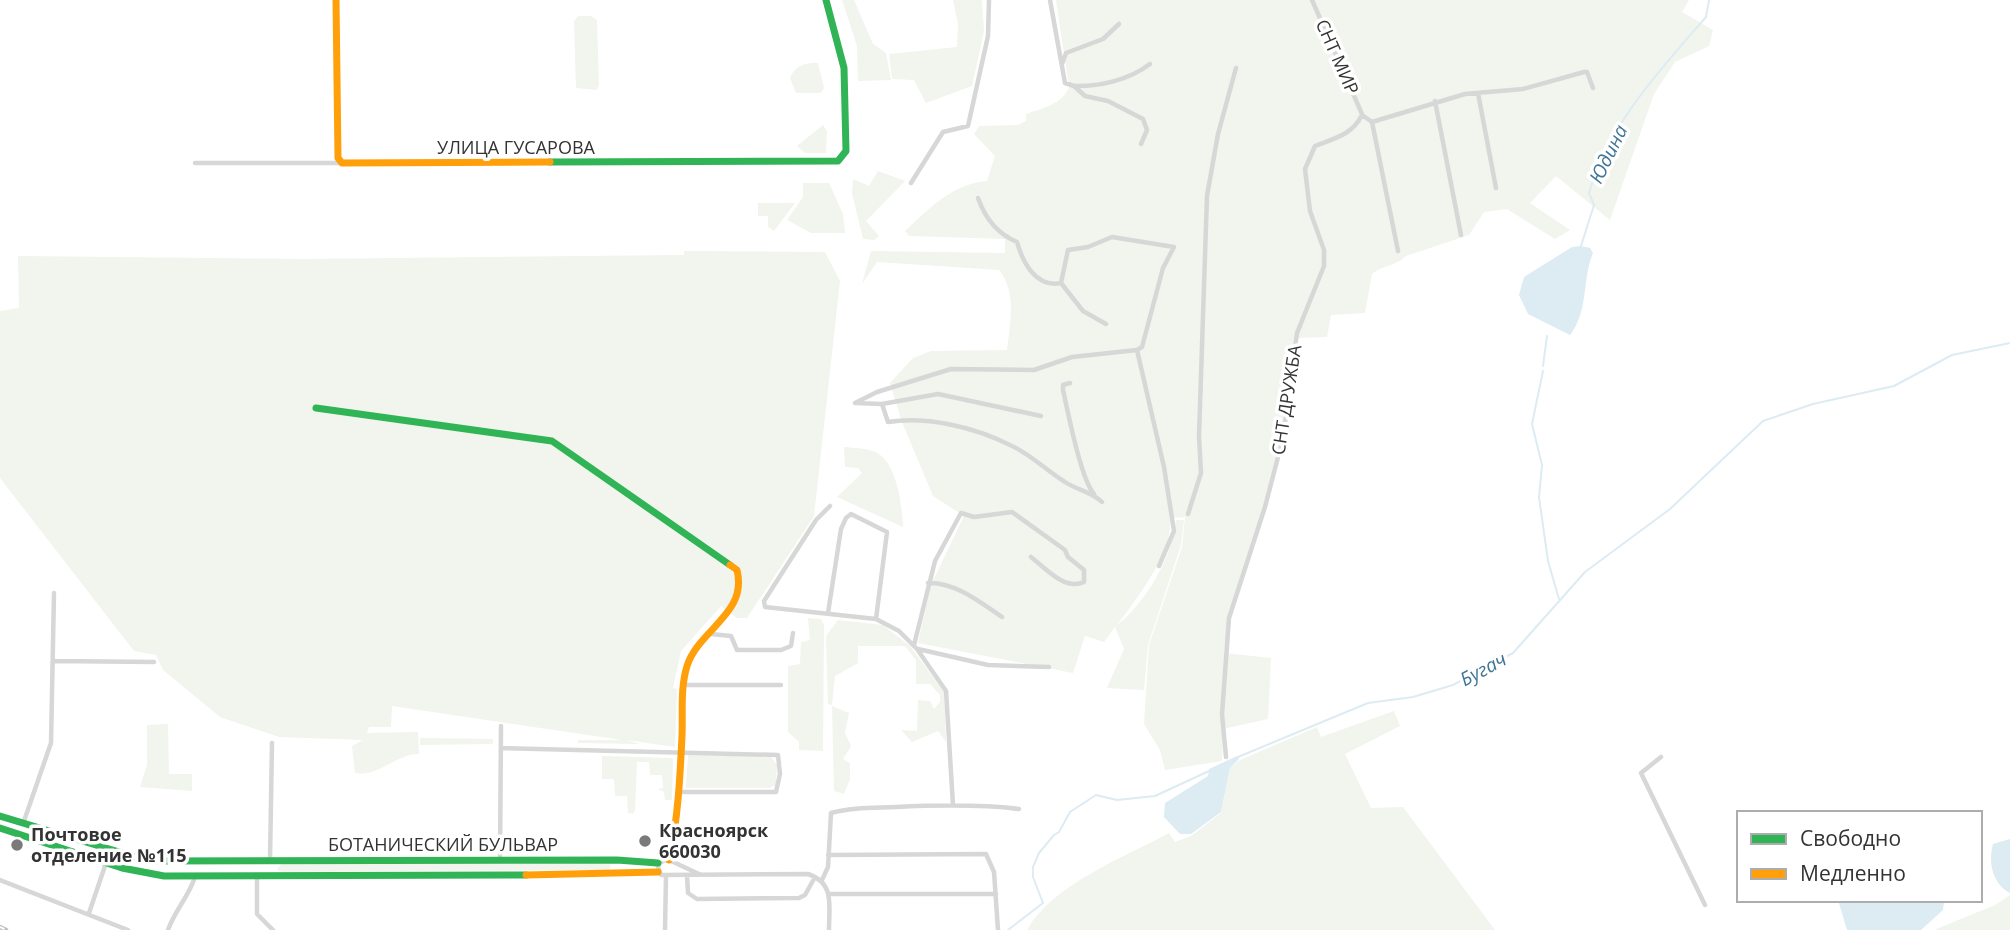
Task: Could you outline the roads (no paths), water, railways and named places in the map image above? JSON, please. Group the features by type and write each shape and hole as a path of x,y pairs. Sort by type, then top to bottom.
{"street":[{"path":"336,0 337,155 342,163"},
{"name":"УЛИЦА ГУСАРОВА","path":"195,163 838,161 846,151 845,68 826,0"},
{"path":"911,183 943,132 968,126 988,36 989,0"},
{"path":"1050,0 1065,83 1074,86 1093,85 1135,75 1150,64"},
{"name":"СНТ МИР","path":"1312,0 1362,115"},
{"path":"1062,65 1066,53 1103,39 1119,24"},
{"path":"1188,514 1201,473 1199,436 1207,196 1218,134 1236,68"},
{"path":"1372,122 1435,101 1478,93 1523,89 1584,72 1587,72 1593,88"},
{"path":"1074,86 1085,96 1108,101 1143,120 1147,130 1141,144"},
{"path":"1478,93 1496,188"},
{"path":"1435,101 1461,235"},
{"path":"1362,115 1372,122 1398,251"},
{"name":"СНТ ДРУЖБА","path":"1226,757 1222,715 1229,618 1265,507 1283,438 1297,332 1324,266 1324,250 1310,211 1305,169 1315,146 1348,133 1355,128 1362,115"},
{"path":"978,198 982,211 1003,236 1017,242 1022,259 1036,277 1046,284 1061,284"},
{"path":"1041,416 938,394 882,404 855,403 877,392 951,369 1034,370 1072,357 1137,350 1142,347 1163,268 1174,247 1112,237 1088,247 1072,247 1068,250 1061,284"},
{"path":"1061,284 1083,311 1106,324"},
{"path":"1137,350 1164,467 1174,531 1159,566"},
{"path":"1070,383 1063,385 1063,390 1080,453 1083,475 1102,502"},
{"path":"882,404 888,422 913,419 939,422 994,438 1024,453 1078,490 1094,494"},
{"path":"316,408 552,441 737,570 741,581 740,596 690,659 684,685 676,835 669,860"},
{"path":"830,506 816,520 764,601 765,607 828,613 847,618 876,619 899,631 916,647 946,691 953,805"},
{"path":"916,647 935,561 961,513 974,517 1012,512 1065,550 1068,557 1084,570 1084,582 1077,585 1068,583 1031,557"},
{"path":"828,613 836,554 848,514 887,532 876,619"},
{"path":"928,583 941,583 974,598 1002,617"},
{"path":"24,821 51,743 54,593"},
{"path":"709,635 723,633 731,636 737,650 780,650 791,646 793,633"},
{"path":"916,647 988,665 1049,667"},
{"path":"54,662 154,662"},
{"path":"684,685 781,685"},
{"path":"500,861 501,726"},
{"path":"270,876 272,743"},
{"path":"501,748 778,755 780,774 776,792 680,792"},
{"path":"1661,757 1641,773 1705,905"},
{"path":"829,930 829,894 822,880 828,855 828,820 831,813 852,809 990,804 996,808 1019,809"},
{"name":"БОТАНИЧЕСКИЙ БУЛЬВАР","path":"0,816 24,821 149,861 617,860 658,863"},
{"name":"БОТАНИЧЕСКИЙ БУЛЬВАР","path":"0,828 106,863 155,875 664,874"},
{"path":"828,855 979,852 991,861 998,930"},
{"path":"617,860 617,875"},
{"path":"664,874 674,867 669,860"},
{"path":"664,930 664,874 658,863 669,860 704,876"},
{"path":"89,913 106,863"},
{"path":"664,874 814,877 822,880"},
{"path":"257,876 257,914 273,930"},
{"path":"687,876 688,893 697,899 799,898 805,895 814,877"},
{"path":"169,930 176,908 186,901 195,877"},
{"path":"0,880 128,930"},
{"path":"829,894 996,894"}],"waterway":[{"name":"Юдина","path":"1581,246 1594,205 1589,193 1609,144 1638,99 1706,17 1709,0"},
{"name":"Юдина","path":"1543,366 1547,336"},
{"name":"Бугач","path":"1238,757 1368,703 1413,697 1453,685 1513,653 1585,572 1670,509 1763,421 1813,404 1894,386 1952,355 2010,343"},
{"name":"Юдина","path":"1543,371 1532,424 1542,465 1539,497 1548,561 1559,599"},
{"name":"Бугач","path":"1008,930 1043,903 1033,877 1033,867 1039,853 1059,832 1070,812 1096,795 1117,800 1155,796 1209,771"}],"railway":[{"path":"0,927 6,930"}],"place":[{"name":"Красноярск 660030","path":"645,841"},
{"name":"Почтовое отделение №115","path":"17,845"}]}
